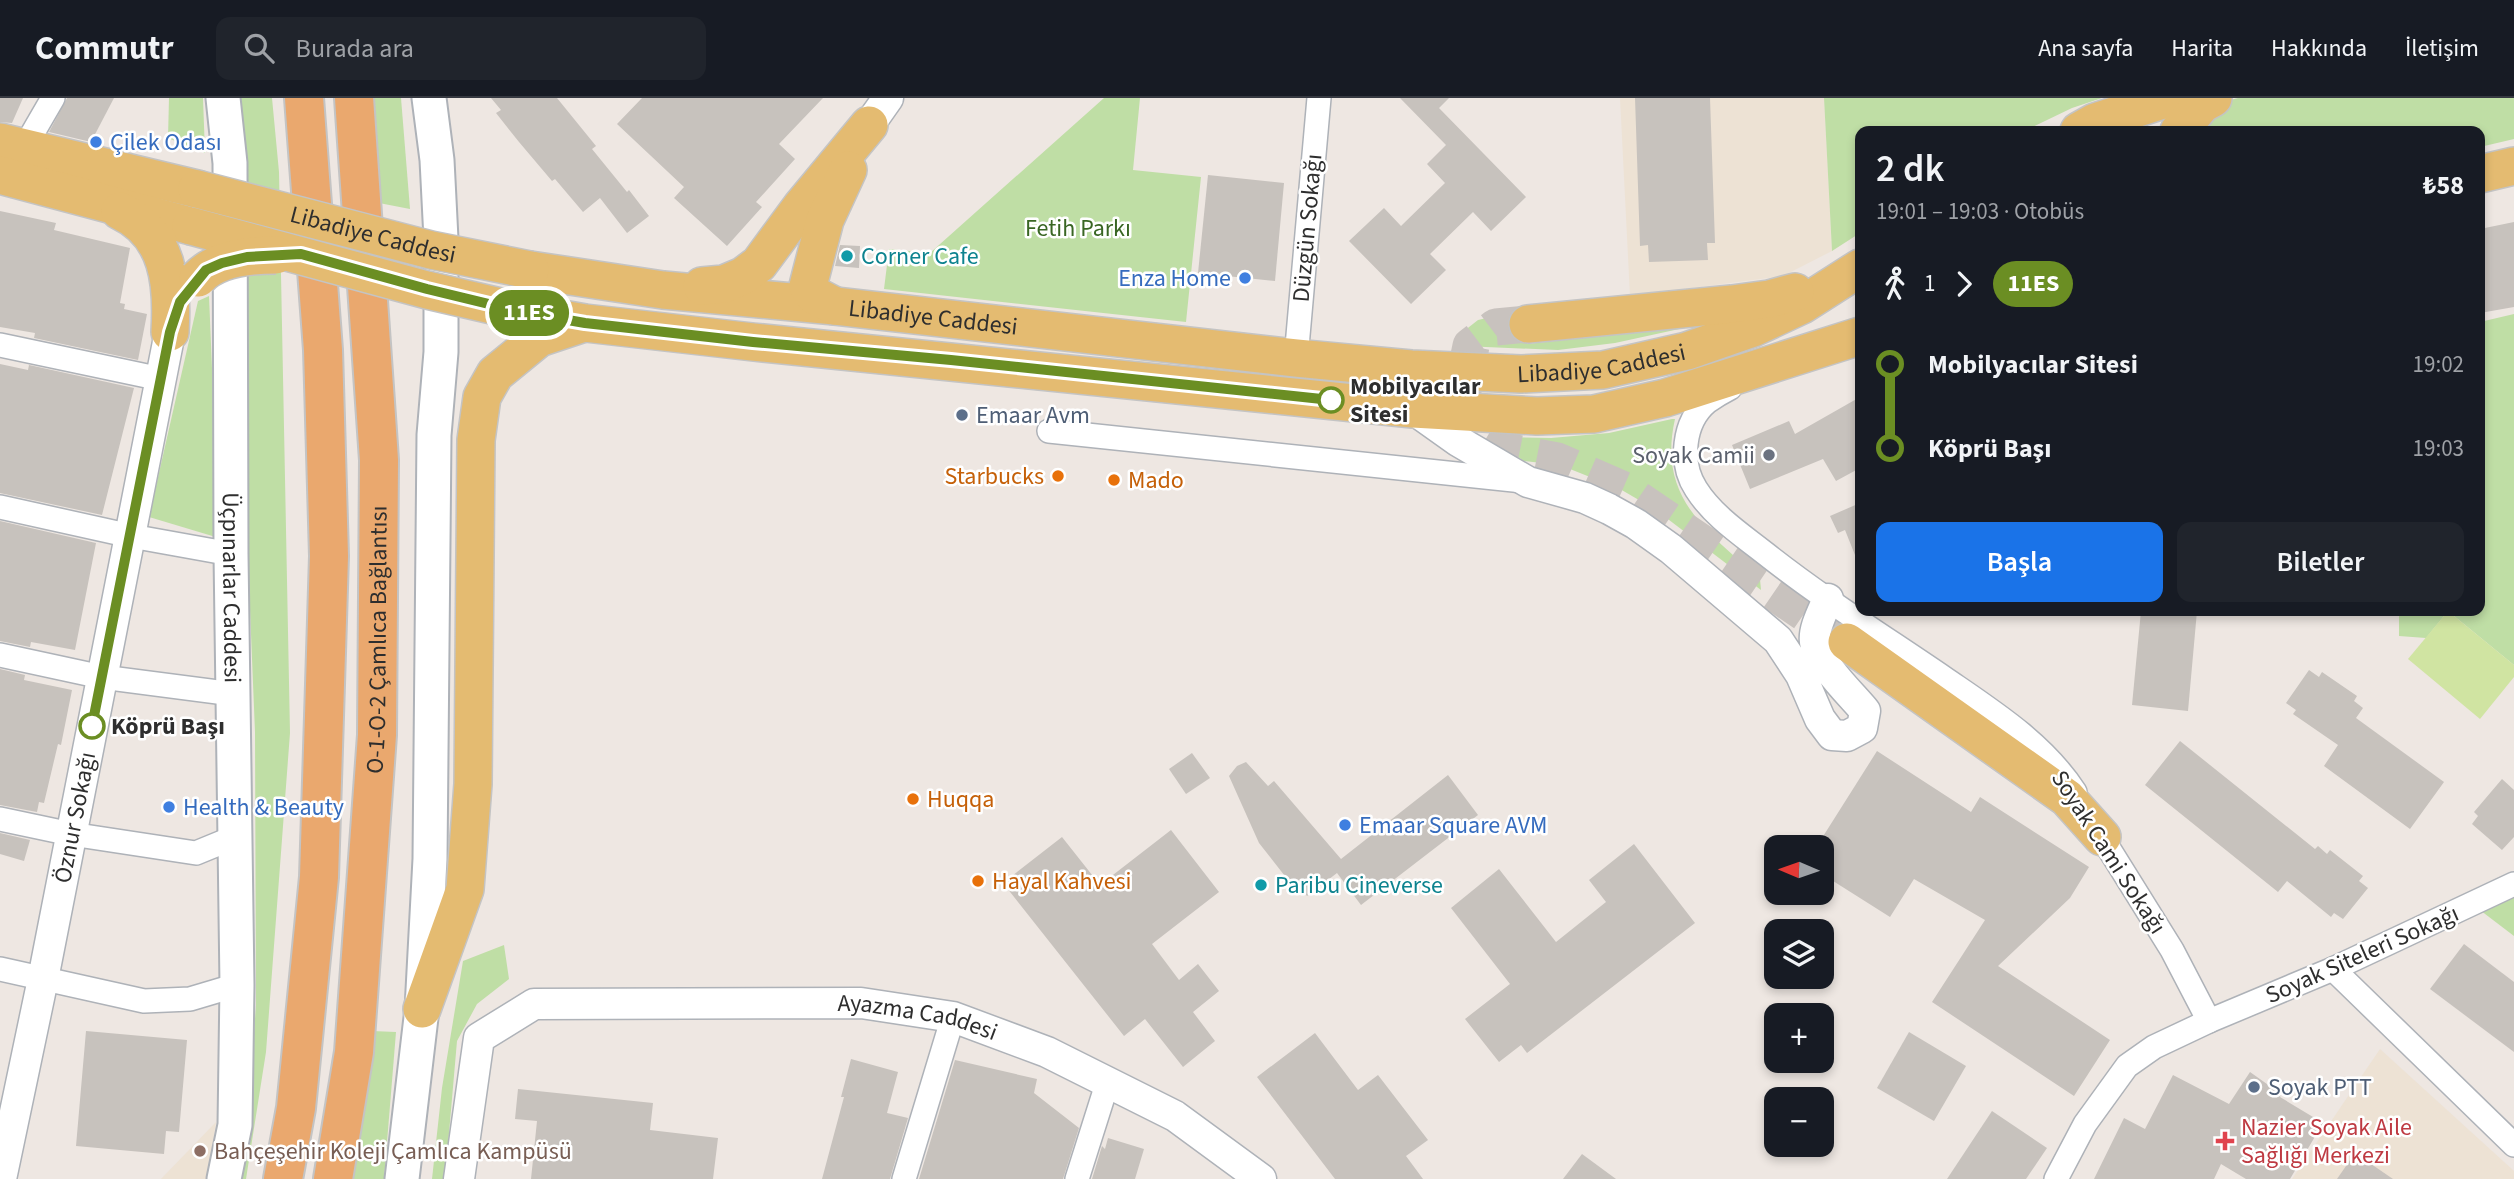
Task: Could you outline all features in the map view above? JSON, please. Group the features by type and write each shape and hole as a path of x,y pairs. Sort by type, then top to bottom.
{"highway":[{"name":"O-1-O-2 Çamlıca Bağlantısı","path":"283,1179 296,1108 319,877 329,556 323,350 304,98"},
{"name":"O-1-O-2 Çamlıca Bağlantısı","path":"333,1179 354,1052 377,735 379,460 354,98"}],"main road":[{"name":"Üçpınarlar Caddesi","path":"223,98 230,163 231,554 237,985 235,1125 224,1179"},
{"path":"402,1179 422,1009 430,859 434,435 441,352 441,239 437,160 429,98"},
{"path":"2088,126 2169,98"},
{"path":"2183,126 2202,104 2213,98"},
{"path":"663,290 724,284 743,276 759,264 801,207 879,111"},
{"path":"792,316 825,220 879,111"},
{"name":"Libadiye Caddesi","path":"12,145 197,189 431,250 530,270 663,290 792,316 1413,408 1537,416 1594,414 1665,398 1855,338"},
{"path":"2485,173 2514,166"},
{"name":"Libadiye Caddesi","path":"0,175 427,289 522,312 585,323 792,316 1410,369 1521,374 1603,370 1650,361 1722,340 1802,305 1850,274"},
{"path":"100,201 146,228 161,249 168,271 172,300 170,332"},
{"path":"792,316 784,249 801,207"},
{"path":"170,332 180,302 206,270 247,257 301,254"},
{"path":"1528,324 1769,299 1850,274"},
{"path":"422,1009 465,889 473,784 476,440 482,397 495,374 539,338 585,323"},
{"path":"1847,642 2067,798 2102,837"}],"street":[{"path":"12,145 53,98"},
{"name":"Düzgün Sokağı","path":"1296,358 1319,98"},
{"name":"Öznur Sokağı","path":"1,1179 170,332"},
{"path":"0,345 161,379"},
{"name":"Soyak Cami Sokağı","path":"1763,366 1706,403 1695,417 1688,433 1686,453 1688,471 1696,489 1719,515 1798,579 1996,713 2039,749 2073,789 2172,950 2209,1021"},
{"path":"1413,408 1458,441 1528,482"},
{"path":"1049,431 1528,482 1585,498 1636,524 1671,549 1777,640 1801,675 1820,719 1832,735 1847,736 1862,728 1865,711 1823,661 1815,642 1817,628 1828,599"},
{"path":"0,507 131,536 231,554"},
{"path":"0,655 102,677 233,694"},
{"path":"0,819 71,835 196,852 235,837"},
{"name":"Soyak Siteleri Sokağı","path":"2209,1021 2333,969 2514,884"},
{"path":"0,969 144,1001 190,999 237,985"},
{"path":"2333,969 2514,1145"},
{"name":"Ayazma Caddesi","path":"459,1179 479,1038 534,1004 862,1003 953,1017 1047,1052 1175,1116 1256,1177"},
{"path":"904,1179 953,1017"},
{"path":"2056,1179 2085,1124 2127,1066 2154,1047 2209,1021"},
{"path":"1077,1179 1108,1081"}],"shaded area":[{"path":"1620,98 1824,98 1832,251 1783,276 1630,296"},
{"path":"2380,1049 2514,1171 2514,1179 2292,1179"},
{"name":"Bahçeşehir Koleji Çamlıca Kampüsü","path":"216,1122 207,1179 161,1179"}],"green space":[{"path":"169,98 203,98 205,153 168,138"},
{"path":"234,98 272,98 279,172 290,733 266,1052 246,1179 237,1179 247,1129 256,1005 255,732 242,414"},
{"path":"370,98 401,98 410,209 379,203"},
{"name":"Fetih Parkı","path":"1104,98 1140,98 1133,170 1201,177 1186,322 884,289 889,249 930,253"},
{"path":"1824,98 2102,98 2072,108 2034,126 1855,126 1855,236 1832,251"},
{"path":"2238,98 2514,98 2514,139 2485,146 2485,126 2198,126 2223,102"},
{"path":"209,296 219,538 149,517 198,301"},
{"path":"1521,310 1527,344 1693,326 1615,343 1558,350 1463,346 1464,331 1478,320"},
{"path":"2514,314 2514,665 2454,616 2485,616 2485,321"},
{"path":"1675,419 1671,447 1673,471 1680,492 1705,528 1760,579 1761,590 1656,510 1620,489 1560,465 1524,461 1489,437 1551,438 1609,433"},
{"path":"2399,616 2444,616 2426,638 2399,636"},
{"path":"2444,616 2454,616 2514,665 2514,677 2480,719 2408,659"},
{"path":"2514,884 2514,936 2472,904"},
{"path":"504,945 509,979 477,1004 457,1041 445,1179 432,1179 442,1088 463,961"},
{"path":"372,1031 396,1032 384,1179 351,1179"}],"building":[{"path":"0,98 23,98 12,123 0,122"},
{"path":"67,98 114,98 91,142 49,132"},
{"path":"491,98 557,98 596,146 592,149 649,216 627,233 600,198 583,212 519,142 496,113 501,110"},
{"path":"642,98 823,98 779,144 795,159 756,202 762,207 727,246 674,198 684,187 617,124"},
{"path":"1400,98 1449,98 1439,108 1526,197 1491,231 1473,212 1430,254 1446,270 1411,304 1349,241 1384,208 1401,226 1445,183 1427,164 1446,145"},
{"path":"1635,98 1710,98 1715,243 1707,243 1708,260 1649,262 1648,245 1640,246"},
{"path":"1208,175 1284,183 1275,281 1198,273"},
{"path":"0,211 56,223 54,230 130,248 120,303 125,304 124,309 147,314 138,360 34,338 35,333 0,327"},
{"path":"2514,222 2514,307 2485,312 2485,228"},
{"name":"Corner Cafe","path":"840,245 860,246 859,268 835,266"},
{"path":"0,364 28,370 29,365 134,388 102,515 0,493"},
{"path":"1855,400 1855,471 1836,481 1823,459 1750,489 1732,445 1789,421 1795,434"},
{"path":"1855,505 1855,555 1845,530 1838,533 1830,516"},
{"path":"0,521 96,543 75,650 31,642 30,647 0,641"},
{"path":"2141,616 2197,616 2188,711 2132,705"},
{"path":"0,669 25,675 24,680 72,690 61,745 58,744 44,803 39,802 37,812 0,805"},
{"path":"2309,670 2319,677 2322,672 2357,696 2354,701 2363,708 2356,718 2444,782 2410,829 2324,766 2338,745 2293,714 2296,710 2286,703"},
{"path":"2180,741 2315,849 2318,846 2327,854 2330,850 2363,876 2359,881 2368,888 2343,919 2334,913 2331,917 2287,881 2278,892 2145,785"},
{"path":"1877,751 1971,812 1980,797 2089,867 2070,898 1998,966 2110,1040 2074,1096 1932,1002 1985,920 1914,879 1890,917 1834,882 1834,835 1824,835"},
{"path":"1192,753 1210,778 1186,794 1169,769"},
{"path":"1246,762 1268,786 1274,781 1341,859 1448,775 1478,815 1361,905 1337,873 1307,896 1303,891 1299,894 1259,843 1229,776 1237,766"},
{"path":"2502,779 2514,790 2514,837 2502,850 2472,824 2478,816 2474,812"},
{"path":"1171,830 1219,892 1152,944 1179,980 1198,964 1219,991 1193,1012 1215,1041 1183,1067 1145,1019 1124,1036 1003,883 1062,837 1100,885"},
{"path":"0,833 30,840 24,861 0,854"},
{"path":"1634,844 1695,923 1527,1053 1521,1045 1499,1062 1465,1019 1510,984 1451,908 1499,869 1556,942 1606,902 1589,880"},
{"path":"2464,944 2514,982 2514,1052 2430,989"},
{"path":"86,1031 187,1040 179,1132 166,1131 164,1154 76,1146"},
{"path":"1909,1032 1966,1066 1934,1121 1877,1088"},
{"path":"1315,1033 1358,1090 1378,1075 1428,1140 1406,1156 1423,1179 1335,1179 1257,1077"},
{"path":"851,1059 898,1072 887,1113 908,1118 890,1179 822,1179 844,1097 841,1097"},
{"path":"955,1060 1037,1079 1034,1093 1079,1128 1063,1179 919,1179"},
{"path":"2250,1072 2281,1094 2280,1097 2323,1123 2290,1179 2246,1179 2221,1164 2214,1179 2094,1179 2124,1118 2145,1129 2173,1075 2229,1104"},
{"path":"518,1089 653,1103 650,1130 718,1138 713,1179 531,1179 537,1121 515,1119"},
{"path":"1992,1111 2047,1148 2026,1179 1947,1179"},
{"path":"1108,1138 1144,1149 1135,1179 1092,1179 1102,1146 1105,1149"},
{"path":"2355,1153 2393,1179 2337,1179"},
{"path":"1582,1154 1616,1179 1563,1179"}],"tunnel":[{"path":"1528,324 1496,327 1471,346 1463,385 1463,403 1479,435 1506,451 1557,461 1624,490 1847,642"}],"bus line":[{"name":"11ES","path":"92,726 170,332 180,302 195,281 206,270 222,263 247,257 301,254 427,289 522,312 585,323 1331,400"}],"place":[{"name":"Çilek Odası","path":"96,142"},
{"name":"Corner Cafe","path":"847,256"},
{"name":"Enza Home","path":"1245,278"},
{"name":"Mobilyacılar Sitesi","path":"1331,400"},
{"name":"Emaar Avm","path":"962,415"},
{"name":"Soyak Camii","path":"1769,455"},
{"name":"Starbucks","path":"1058,476"},
{"name":"Mado","path":"1114,480"},
{"name":"Köprü Başı","path":"92,726"},
{"name":"Huqqa","path":"913,799"},
{"name":"Health & Beauty","path":"169,807"},
{"name":"Emaar Square AVM","path":"1345,825"},
{"name":"Hayal Kahvesi","path":"978,881"},
{"name":"Paribu Cineverse","path":"1261,885"},
{"name":"Soyak PTT","path":"2254,1087"},
{"name":"Nazier Soyak Aile Sağlığı Merkezi","path":"2225,1141"},
{"name":"Bahçeşehir Koleji Çamlıca Kampüsü","path":"200,1151"}]}
